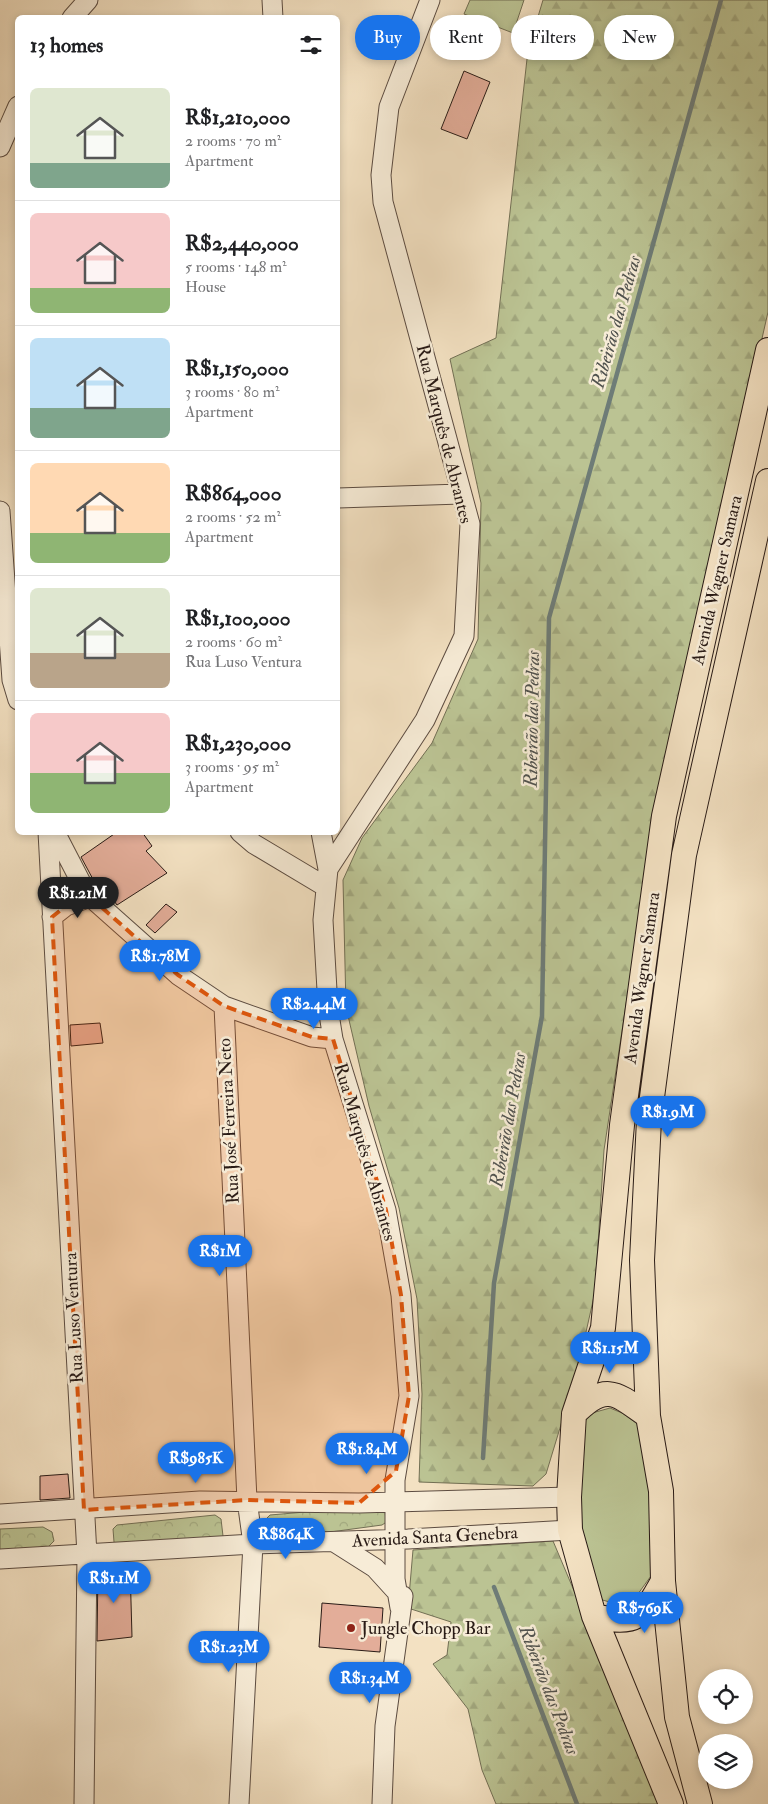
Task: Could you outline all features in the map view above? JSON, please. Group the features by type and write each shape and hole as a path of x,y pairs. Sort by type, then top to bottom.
{"main road":[{"name":"Avenida Wagner Samara","path":"671,1804 594,1616 570,1530 569,1497 574,1414 603,1328 622,1124 664,816 768,350"},
{"name":"Avenida Wagner Samara","path":"700,1804 677,1717 663,1582 661,1491 648,1416 642,1260 649,1120 684,855 768,481"},
{"path":"574,1414 589,1399 609,1393 623,1398 648,1416"},
{"path":"594,1616 618,1622 635,1618 649,1606 663,1582"}],"street":[{"path":"75,15 88,0"},
{"path":"272,0 273,15"},
{"name":"Rua Marquês de Abrantes","path":"382,1804 385,1726 401,1539 398,1466 409,1396 401,1295 386,1210 333,1039 328,1008 323,920 328,868 425,720 464,636 470,524 383,202 381,175 389,107 430,0"},
{"path":"0,147 15,113"},
{"path":"340,498 461,494"},
{"path":"0,511 6,681 15,695"},
{"path":"1,520 15,518"},
{"name":"Rua Luso Ventura","path":"48,835 87,1555 84,1804"},
{"path":"56,835 90,896 178,975 224,1006 312,1037 333,1039"},
{"path":"244,835 254,844 326,887"},
{"path":"322,835 328,868"},
{"path":"52,918 66,906 90,896"},
{"name":"Rua José Ferreira Neto","path":"224,1006 247,1500 253,1544 239,1804"},
{"path":"359,1502 398,1466"},
{"name":"Avenida Santa Genebra","path":"0,1514 247,1500 400,1502 569,1497"},
{"name":"Avenida Santa Genebra","path":"0,1560 253,1544 334,1542 570,1530"},
{"path":"334,1542 375,1568 397,1599"}],"highlighted area":[{"path":"90,897 178,975 224,1006 312,1037 333,1039 386,1210 401,1295 409,1396 396,1471 359,1503 247,1500 84,1510 52,917 66,906"}],"green space":[{"path":"470,0 524,0 519,15 511,15 511,32 501,28 501,15 464,14"},
{"path":"543,0 768,0 768,312 656,806 604,1150 595,1292 577,1372 546,1474 533,1486 419,1482 422,1394 417,1299 399,1208 369,1106 346,1007 343,880 362,838 432,743 478,639 481,503 450,359 496,338 527,60 594,60 594,15 538,15"},
{"path":"610,1408 622,1413 643,1428 654,1492 656,1569 635,1598 617,1604 595,1598 582,1529 579,1493 580,1426 592,1413"},
{"path":"376,1506 387,1508 388,1521 382,1525 271,1540 265,1530 264,1521 270,1515"},
{"path":"215,1515 221,1519 223,1536 220,1538 123,1550 114,1542 113,1529 117,1525"},
{"path":"43,1527 52,1532 54,1541 47,1548 0,1552 0,1529"},
{"path":"553,1541 635,1735 658,1804 496,1804 482,1770 468,1709 433,1664 447,1655 451,1622 408,1608 413,1550"}],"building":[{"path":"464,71 490,82 467,139 441,129"},
{"path":"113,835 144,835 152,846 146,851 167,873 117,905 99,880 95,883 81,857"},
{"path":"166,904 177,912 155,933 146,925"},
{"path":"100,1023 103,1043 71,1046 70,1025"},
{"path":"68,1474 70,1498 40,1500 40,1476"},
{"path":"130,1566 132,1637 97,1641 98,1569"},
{"name":"Jungle Chopp Bar","path":"322,1603 383,1608 380,1652 319,1647"}],"waterway":[{"name":"Ribeirão das Pedras","path":"483,1458 494,1283 542,1016 549,618 721,0"},
{"name":"Ribeirão das Pedras","path":"494,1587 577,1804"}],"place":[{"name":"Jungle Chopp Bar","path":"351,1628"}]}
